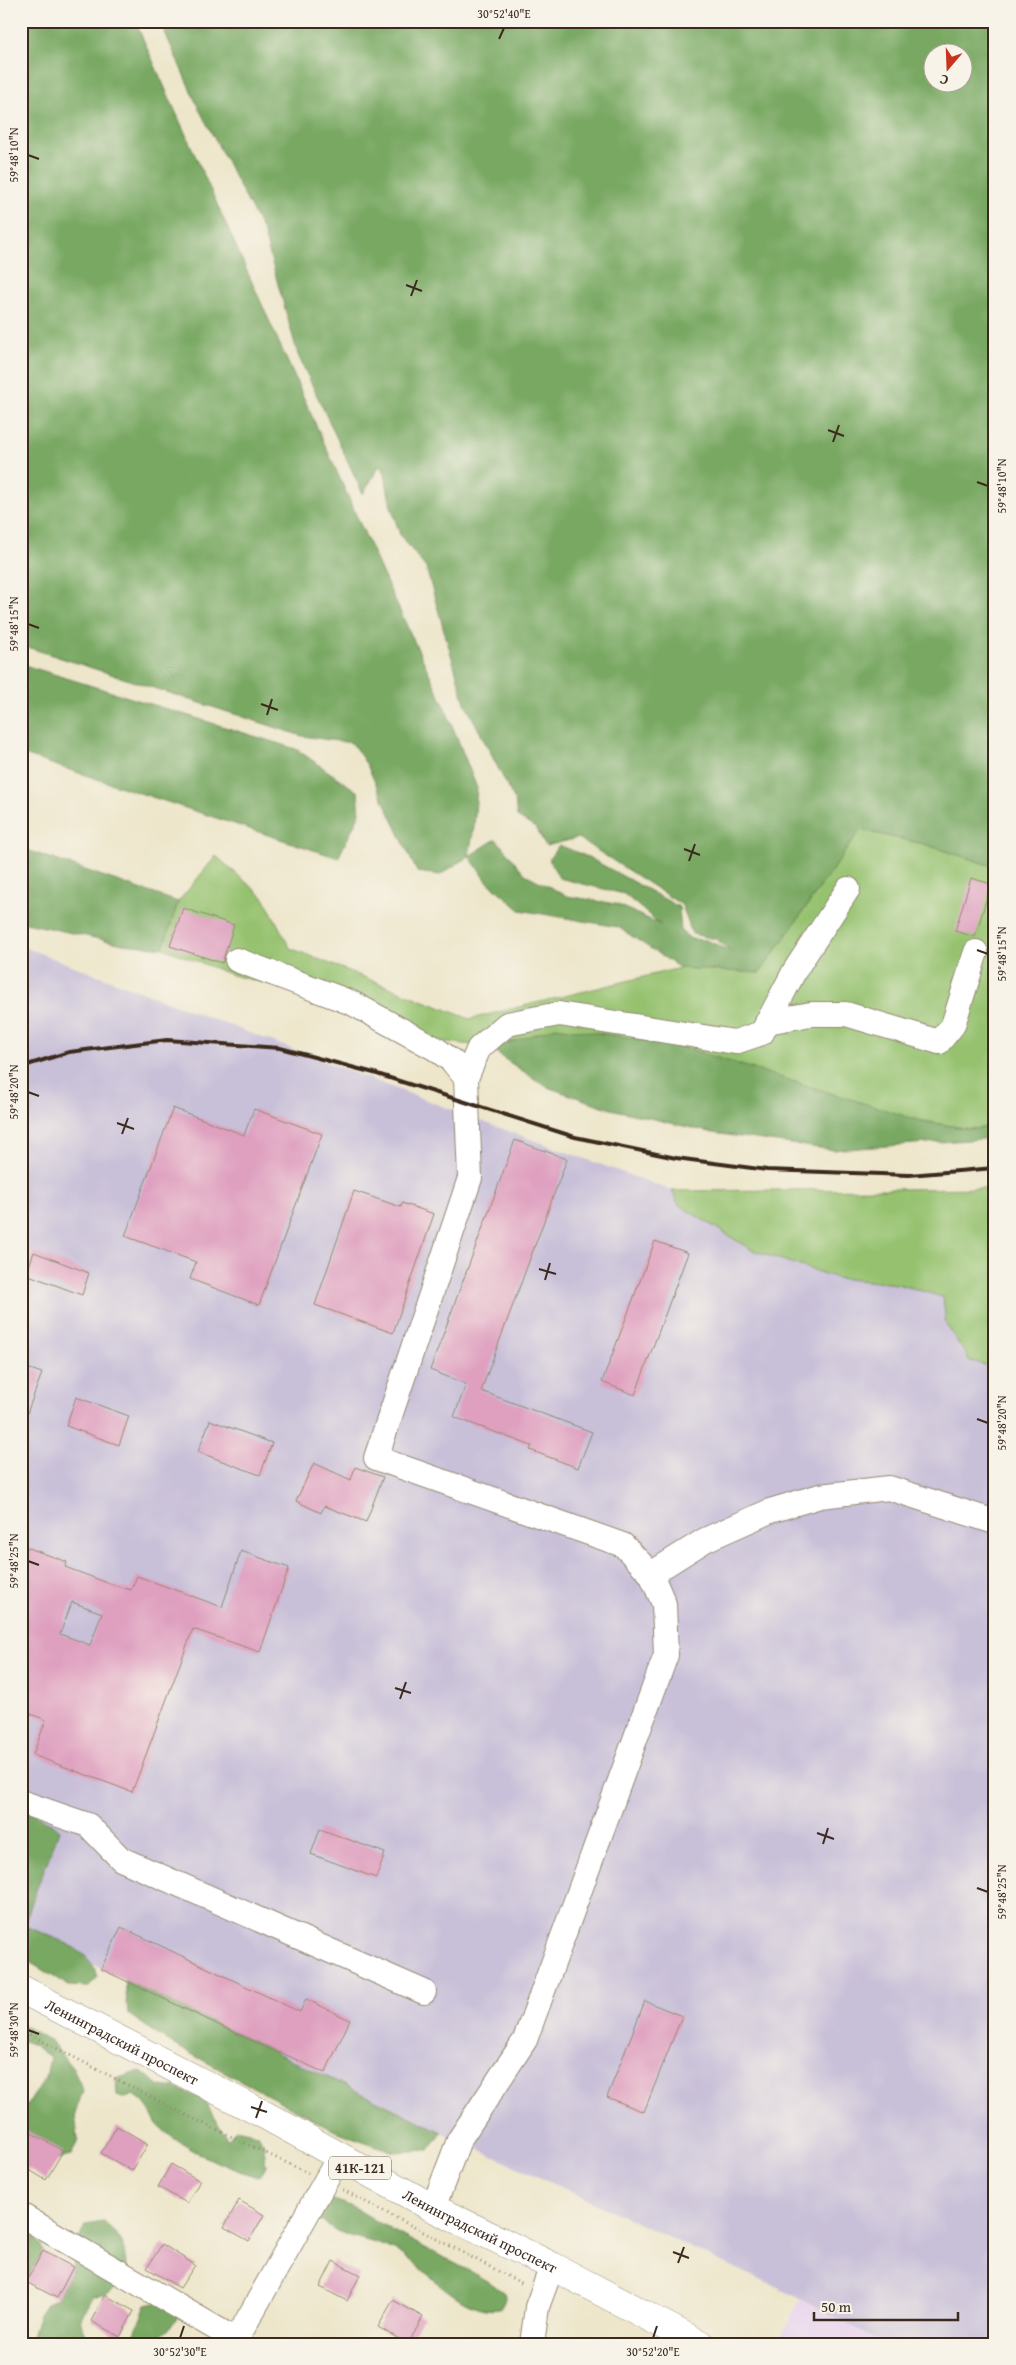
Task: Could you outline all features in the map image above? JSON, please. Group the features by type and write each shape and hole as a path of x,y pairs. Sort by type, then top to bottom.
{"main road":[{"name":"Ленинградский проспект","path":"21,1989 263,2114 433,2208 552,2266 700,2344"}],"street":[{"path":"433,2208 458,2140 525,2040 666,1655 664,1604 651,1574 623,1545 376,1458 470,1178 466,1078 479,1048 507,1024 559,1014 735,1042 762,1033 795,970 848,889"},
{"path":"767,1022 811,1014 846,1014 939,1042 953,1025 976,952"},
{"path":"236,960 352,1003 436,1049 452,1061 466,1078"},
{"path":"651,1574 705,1540 770,1511 820,1496 889,1488 995,1522"},
{"path":"21,1802 88,1825 121,1859 424,1992"},
{"path":"21,2215 235,2342 339,2157"},
{"path":"532,2344 537,2306 552,2266"}],"path":[{"path":"21,2030 188,2116 325,2182 541,2294"}],"shaded area":[{"path":"21,946 489,1124 995,1308 995,2344 887,2344 801,2299 459,2140 21,1930"},
{"path":"801,2299 887,2344 777,2344"}],"green space":[{"path":"21,21 135,21 384,577 444,705 477,788 474,827 469,856 440,875 417,872 367,765 352,743 302,736 21,645"},
{"path":"160,21 995,21 995,867 924,844 860,830 760,973 680,968 618,927 520,910 487,881 469,856 496,839 525,874 567,896 616,904 661,925 624,894 559,878 549,859 559,845 588,857 679,907 681,931 691,939 706,940 731,951 716,939 692,934 682,905 578,838 546,846 536,828 517,817 515,801 465,703 426,568 400,535 390,503 385,473 380,465 363,494 298,355 263,231 198,107"},
{"path":"21,664 296,749 358,792 360,813 338,858 21,754"},
{"path":"860,830 924,844 995,867 995,1127 970,1129 494,1048 449,1042 407,1040 295,990 232,975 163,948 178,902 216,856 264,898 290,948 470,1019 680,968 760,973"},
{"path":"21,848 178,902 163,948 123,944 21,922"},
{"path":"556,1027 673,1044 921,1121 970,1129 995,1127 995,1138 833,1150 713,1133 611,1109 547,1087 500,1056 494,1048"},
{"path":"995,1188 995,1368 970,1361 946,1324 943,1297 898,1284 837,1278 752,1250 679,1205 672,1191"},
{"path":"21,1809 36,1814 59,1830 32,1901 25,1926 58,1939 87,1958 94,1967 98,1977 88,1987 69,1986 21,1957"},
{"path":"125,1980 442,2132 429,2150 394,2152 335,2131 167,2041 128,2014"},
{"path":"21,2024 51,2041 73,2069 83,2090 75,2114 78,2139 71,2156 53,2160 21,2138 21,2114 46,2078 50,2057 34,2045 21,2040"},
{"path":"141,2071 160,2086 176,2088 200,2098 207,2105 228,2140 236,2129 258,2134 264,2145 266,2167 258,2177 221,2164 194,2151 162,2129 147,2106 139,2098 133,2095 126,2098 117,2095 116,2079"},
{"path":"322,2198 352,2207 502,2290 505,2297 500,2309 485,2309 471,2305 444,2288 406,2257 394,2250 332,2228 314,2215"},
{"path":"104,2222 116,2235 123,2248 126,2263 124,2281 105,2295 93,2296 81,2318 85,2336 104,2344 30,2344 38,2316 46,2304 57,2298 73,2267 79,2240 85,2225"},
{"path":"21,2234 35,2238 43,2251 21,2288"},
{"path":"164,2301 179,2308 176,2320 155,2344 111,2344 132,2340 146,2305"}],"building":[{"path":"971,878 991,884 975,937 955,931"},
{"path":"183,908 234,925 222,963 170,946"},
{"path":"173,1108 244,1135 254,1109 322,1134 259,1305 190,1279 196,1262 125,1236"},
{"path":"515,1140 567,1159 481,1391 592,1432 578,1468 530,1450 532,1446 454,1417 466,1384 430,1370"},
{"path":"354,1191 401,1207 402,1203 434,1214 393,1333 315,1305"},
{"path":"655,1241 688,1253 635,1395 602,1382"},
{"path":"34,1252 89,1273 82,1295 26,1274"},
{"path":"21,1366 42,1373 23,1424 21,1424"},
{"path":"76,1397 129,1416 119,1445 66,1426"},
{"path":"210,1420 272,1443 260,1475 198,1452"},
{"path":"314,1463 351,1480 355,1467 383,1477 366,1522 324,1506 321,1513 296,1501"},
{"path":"21,1545 67,1562 65,1567 113,1585 131,1590 137,1576 222,1607 241,1551 289,1568 260,1652 193,1629 132,1792 33,1755 46,1720 21,1710","holes":["72,1602 102,1613 90,1645 60,1634"]},
{"path":"320,1829 385,1853 376,1878 311,1854"},
{"path":"121,1927 300,2012 306,1999 350,2020 325,2073 280,2052 280,2054 101,1969"},
{"path":"645,2001 682,2016 644,2112 607,2097"},
{"path":"117,2126 148,2144 132,2171 101,2153"},
{"path":"21,2127 63,2151 46,2180 21,2165"},
{"path":"171,2164 200,2181 187,2203 158,2187"},
{"path":"239,2200 264,2215 249,2241 224,2227"},
{"path":"162,2244 195,2265 180,2288 147,2268"},
{"path":"43,2251 73,2267 57,2298 26,2282"},
{"path":"333,2261 360,2275 347,2301 320,2287"},
{"path":"105,2295 134,2311 120,2337 91,2321"},
{"path":"393,2300 423,2317 408,2344 378,2327"}],"railway":[{"path":"21,1067 69,1052 167,1040 280,1048 374,1073 575,1137 676,1158 767,1170 909,1175 995,1168"}]}
